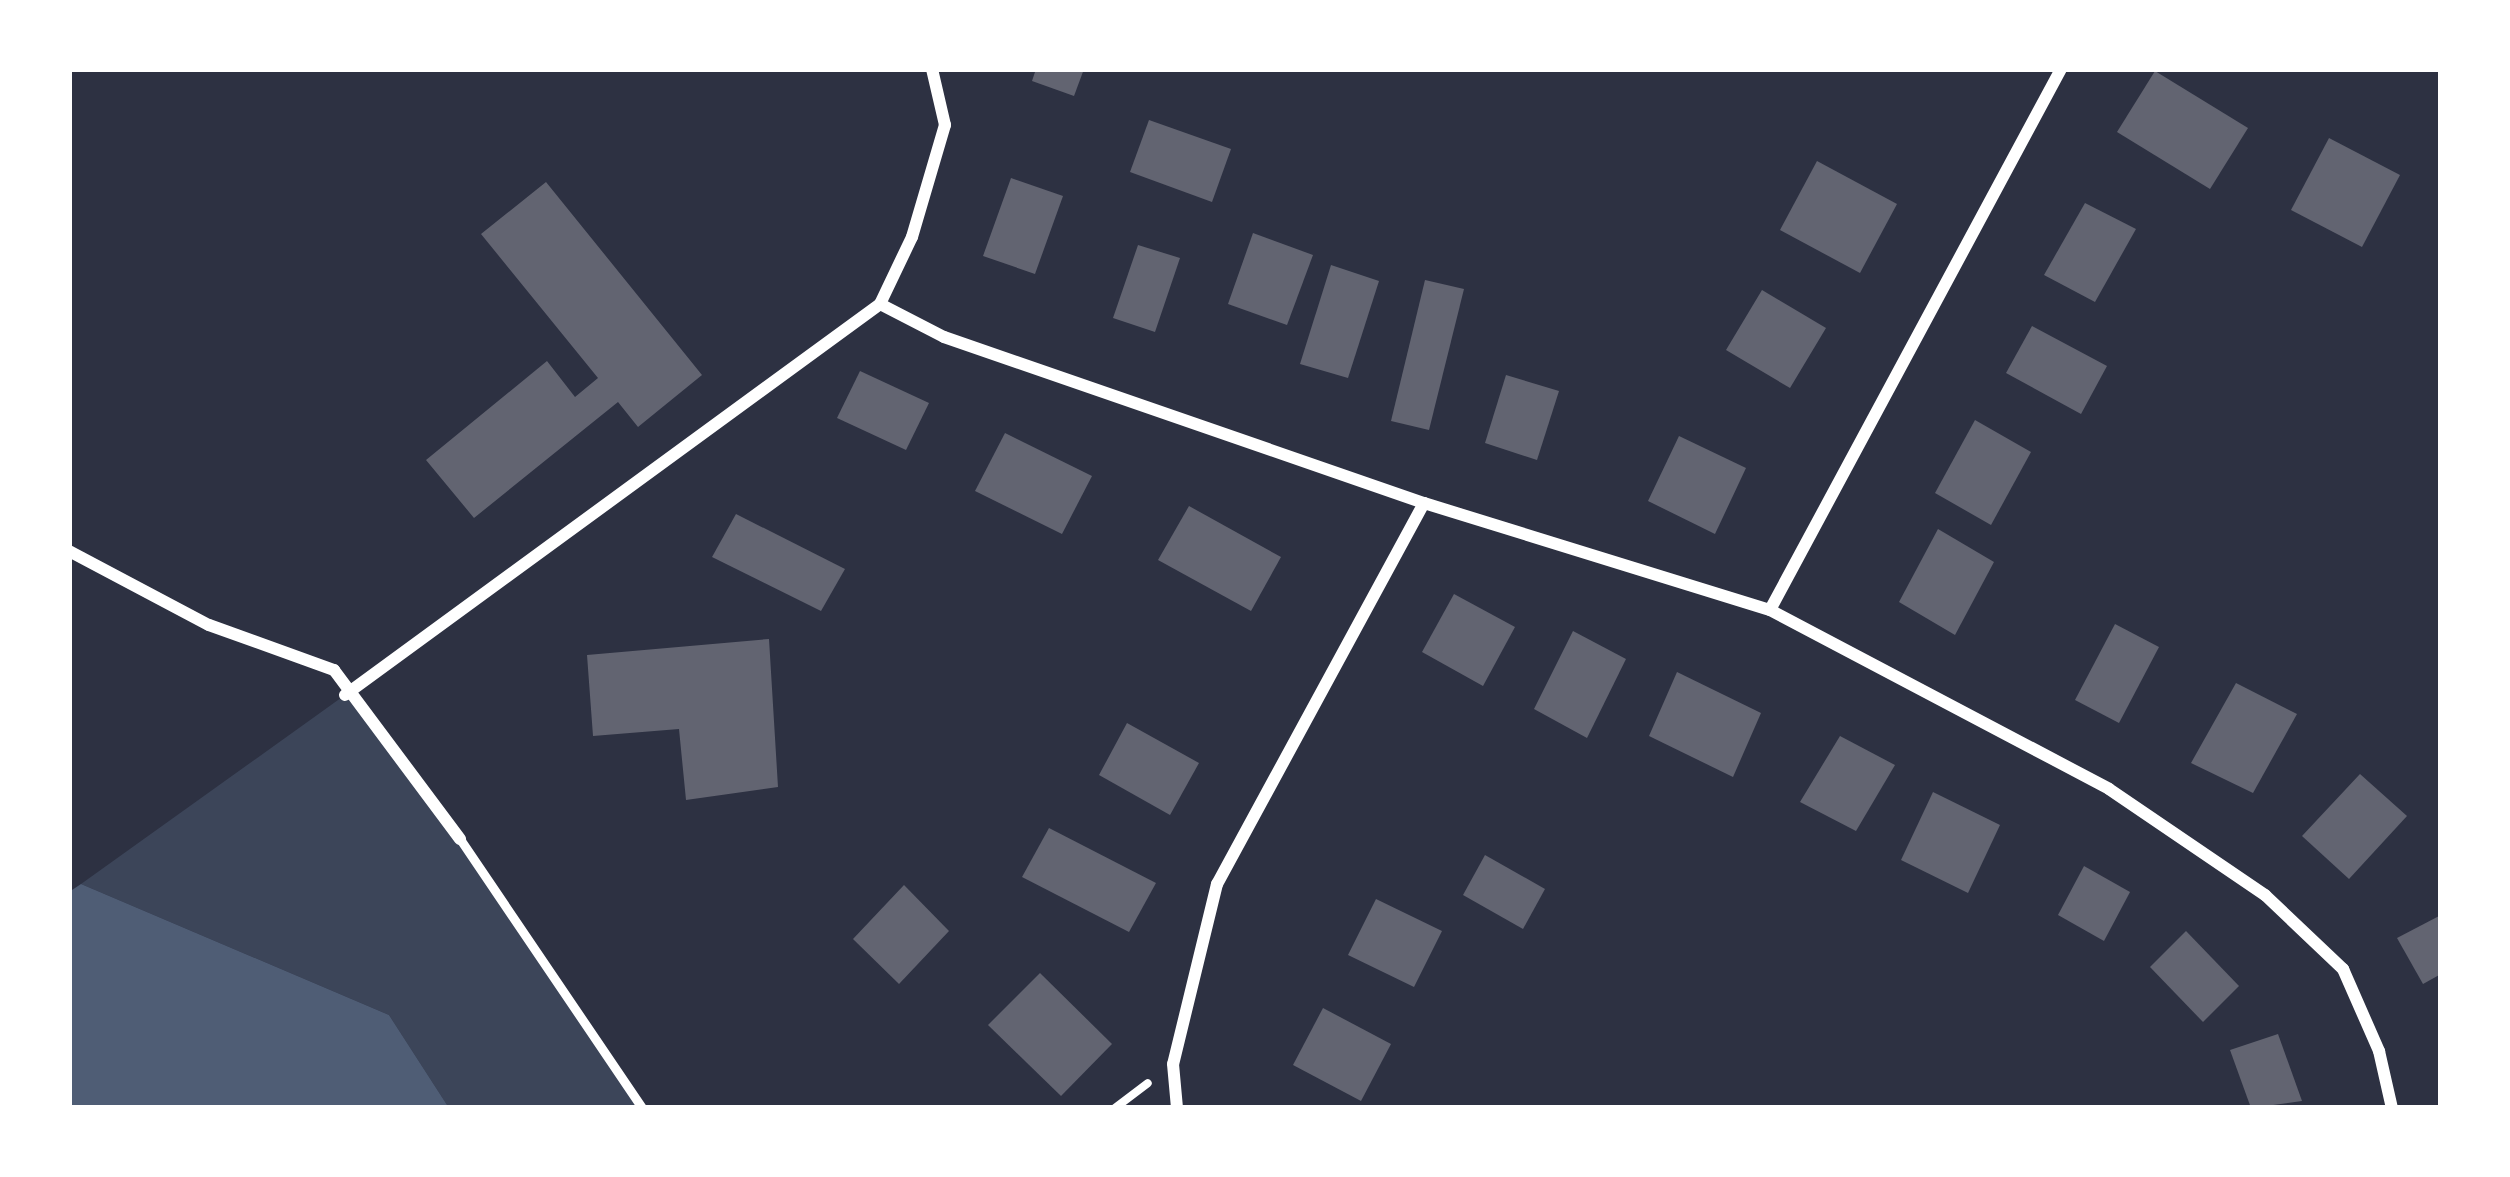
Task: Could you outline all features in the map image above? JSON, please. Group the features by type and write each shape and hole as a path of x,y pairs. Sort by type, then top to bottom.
{"street":[{"path":"346,695 880,304 912,237 945,125 932,69"},
{"path":"1770,610 2061,69"},
{"path":"880,304 944,337 1424,503 1770,610 2109,789 2266,895 2343,969 2379,1051 2392,1108"},
{"path":"1177,1108 1173,1064 1216,884 1424,503"},
{"path":"69,551 209,625 334,670 346,695 460,839"}],"lane":[{"path":"460,839 642,1108"}],"shaded area":[{"path":"345,695 460,839 642,1108 449,1108 389,1015 81,884"},
{"path":"81,884 389,1015 449,1108 69,1108 69,892"}],"building":[{"path":"1036,69 1084,69 1074,96 1032,81"},
{"path":"2155,71 2248,128 2210,189 2117,132"},
{"path":"1149,120 1231,149 1212,202 1130,172"},
{"path":"2329,138 2400,175 2362,247 2291,210"},
{"path":"1817,161 1897,204 1860,273 1780,230"},
{"path":"1011,178 1063,196 1035,274 983,256"},
{"path":"546,182 702,375 638,427 618,402 474,518 426,460 547,361 575,397 598,378 481,234"},
{"path":"2085,203 2136,229 2095,302 2044,275"},
{"path":"1253,233 1313,255 1287,325 1228,304"},
{"path":"1138,245 1180,258 1155,332 1113,318"},
{"path":"1331,265 1379,281 1348,378 1300,364"},
{"path":"1425,280 1464,289 1429,430 1391,421"},
{"path":"1762,290 1826,328 1790,388 1726,350"},
{"path":"2032,326 2107,366 2081,414 2006,373"},
{"path":"860,371 929,403 906,450 837,418"},
{"path":"1506,375 1559,391 1537,460 1485,443"},
{"path":"1975,420 2031,452 1991,525 1935,493"},
{"path":"1005,433 1092,476 1062,534 975,491"},
{"path":"1679,436 1746,468 1715,534 1648,501"},
{"path":"1189,506 1281,557 1251,611 1158,560"},
{"path":"736,514 845,569 821,611 712,557"},
{"path":"1938,529 1994,562 1955,635 1899,602"},
{"path":"1454,594 1515,627 1483,686 1422,652"},
{"path":"2115,624 2159,647 2119,723 2075,700"},
{"path":"1573,631 1626,659 1587,738 1534,709"},
{"path":"769,639 778,787 686,800 679,729 593,736 587,655"},
{"path":"1677,672 1761,713 1733,777 1649,736"},
{"path":"2236,683 2297,714 2253,793 2191,763"},
{"path":"1127,723 1199,763 1170,815 1099,775"},
{"path":"1840,736 1895,765 1856,831 1800,802"},
{"path":"2360,774 2407,816 2349,879 2302,836"},
{"path":"1933,792 2000,825 1968,893 1901,860"},
{"path":"1049,828 1156,883 1129,932 1022,877"},
{"path":"1485,855 1545,889 1523,929 1463,895"},
{"path":"2084,866 2130,892 2104,941 2058,915"},
{"path":"904,885 949,931 899,984 853,939"},
{"path":"1376,899 1442,931 1414,987 1348,955"},
{"path":"2441,915 2441,974 2423,984 2397,938"},
{"path":"2186,931 2239,986 2203,1022 2150,967"},
{"path":"1040,973 1112,1044 1061,1096 988,1025"},
{"path":"1323,1008 1391,1044 1361,1101 1293,1065"},
{"path":"2278,1034 2302,1101 2251,1108 2230,1050"}]}
